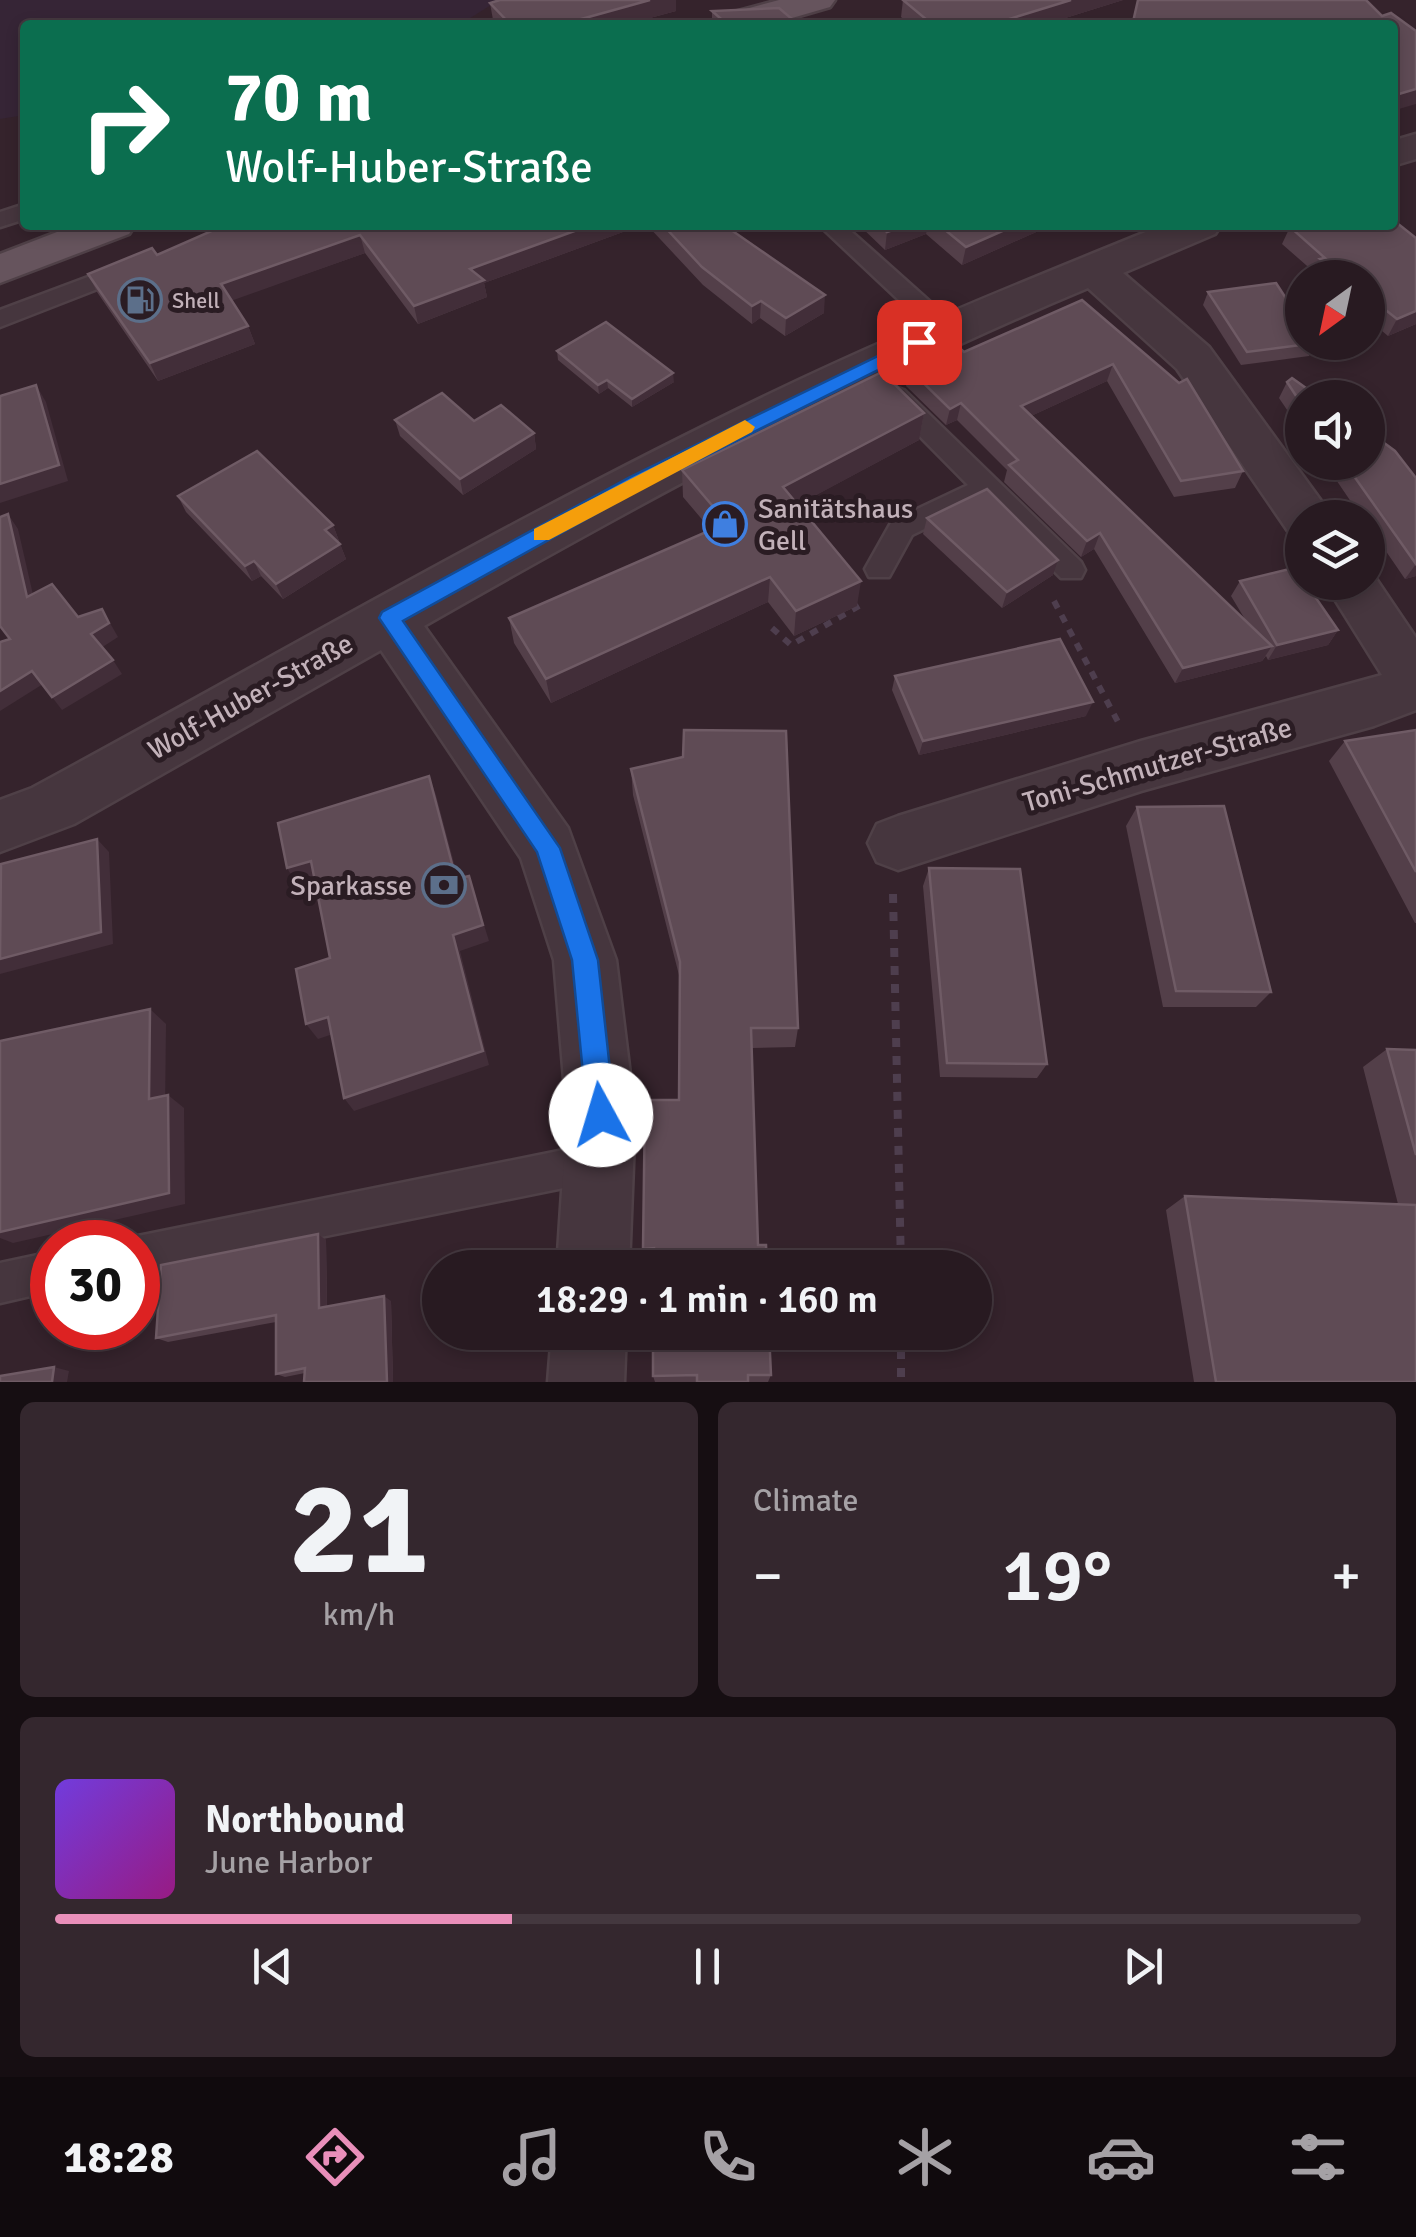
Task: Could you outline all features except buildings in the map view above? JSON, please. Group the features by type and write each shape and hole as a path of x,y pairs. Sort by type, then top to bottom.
{"main road":[{"path":"747,20 818,0"},
{"path":"0,269 101,230"}],"street":[{"name":"Wolf-Huber-Straße","path":"0,826 53,806 637,482 865,366 1187,230"},
{"path":"1092,268 1192,358 1293,500"},
{"name":"Toni-Schmutzer-Straße","path":"898,843 1142,766 1374,703 1416,683 1362,600"},
{"path":"390,618 548,848 585,960 601,1115 593,1250"},
{"path":"586,1382 588,1350"}],"lane":[{"path":"836,230 946,330"},
{"path":"0,319 148,261"},
{"path":"865,366 1070,570"},
{"path":"879,569 902,528 987,487"},
{"path":"160,1251 598,1162"},
{"path":"0,1283 30,1277"}],"path":[{"path":"772,628 791,645 864,608 879,569"},
{"path":"1070,570 1048,591 1142,766"},
{"path":"898,843 891,922 900,1250"},
{"path":"900,1382 901,1350"}],"shaded area":[{"path":"0,0 499,0 467,20 20,20 20,116 0,119"}],"slow traffic":[{"path":"541,535 745,427"}],"place":[{"name":"Shell","path":"140,300"},
{"name":"Sanitätshaus Gell","path":"725,524"},
{"name":"Sparkasse","path":"444,885"}],"route":[{"path":"601,1115 585,960 548,848 390,618 637,482 919,342"}]}
